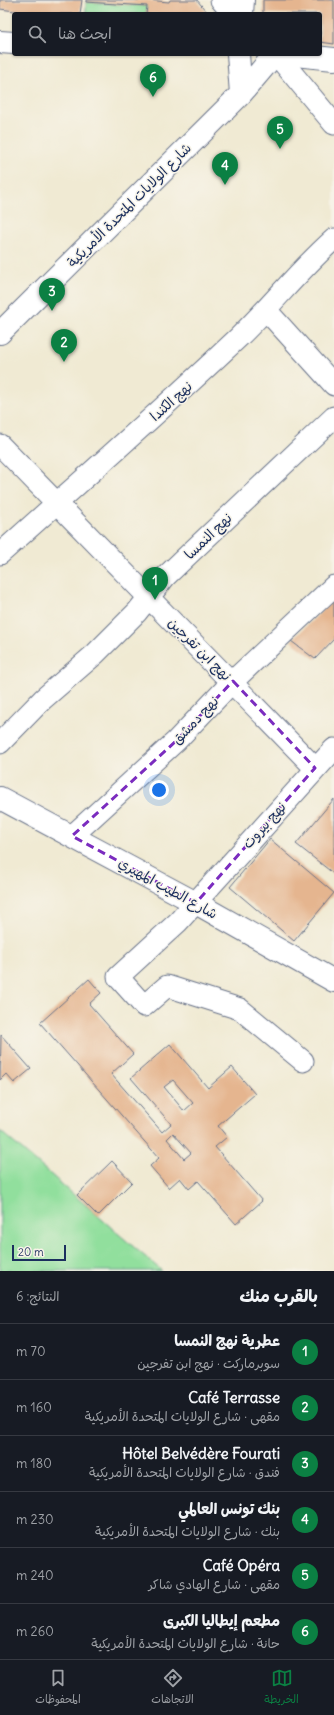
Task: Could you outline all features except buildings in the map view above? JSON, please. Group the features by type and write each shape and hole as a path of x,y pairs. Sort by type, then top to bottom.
{"main road":[{"path":"242,12 243,0"},
{"path":"0,42 12,43"},
{"path":"238,56 241,94"},
{"name":"شارع الولايات المتحدة الأمريكية","path":"0,333 241,94 274,56"},
{"path":"305,56 334,59"},
{"name":"شارع الطيب المهيري","path":"0,798 196,903 334,981"}],"street":[{"path":"221,0 231,12"},
{"path":"278,56 334,124"},
{"name":"نهج الكندا","path":"0,554 185,389 267,311 320,251 334,239"},
{"path":"267,311 334,385"},
{"name":"نهج النمسا","path":"0,743 43,699 95,654 137,612 147,597 188,554 334,417"},
{"name":"نهج ابن تفرجين","path":"0,446 147,597 233,682 315,768"},
{"name":"نهج دمشق","path":"72,836 176,741 233,682 334,586"},
{"name":"نهج بيروت","path":"303,1061 240,1009 167,986 144,1006 118,977 178,922 196,903 315,768 334,749"}],"highlighted area":[{"path":"233,681 315,768 196,903 72,836 176,741"}],"green space":[{"path":"86,2 147,6 146,12 86,12"},
{"path":"0,1131 121,1236 162,1271 0,1271"}],"place":[{"name":"مطعم إيطاليا الكبرى","path":"153,97"},
{"name":"Café Opéra","path":"280,149"},
{"name":"بنك تونس العالمي","path":"225,185"},
{"name":"Hôtel Belvédère Fourati","path":"52,311"},
{"name":"Café Terrasse","path":"64,362"},
{"name":"عطرية نهج النمسا","path":"155,600"}]}
